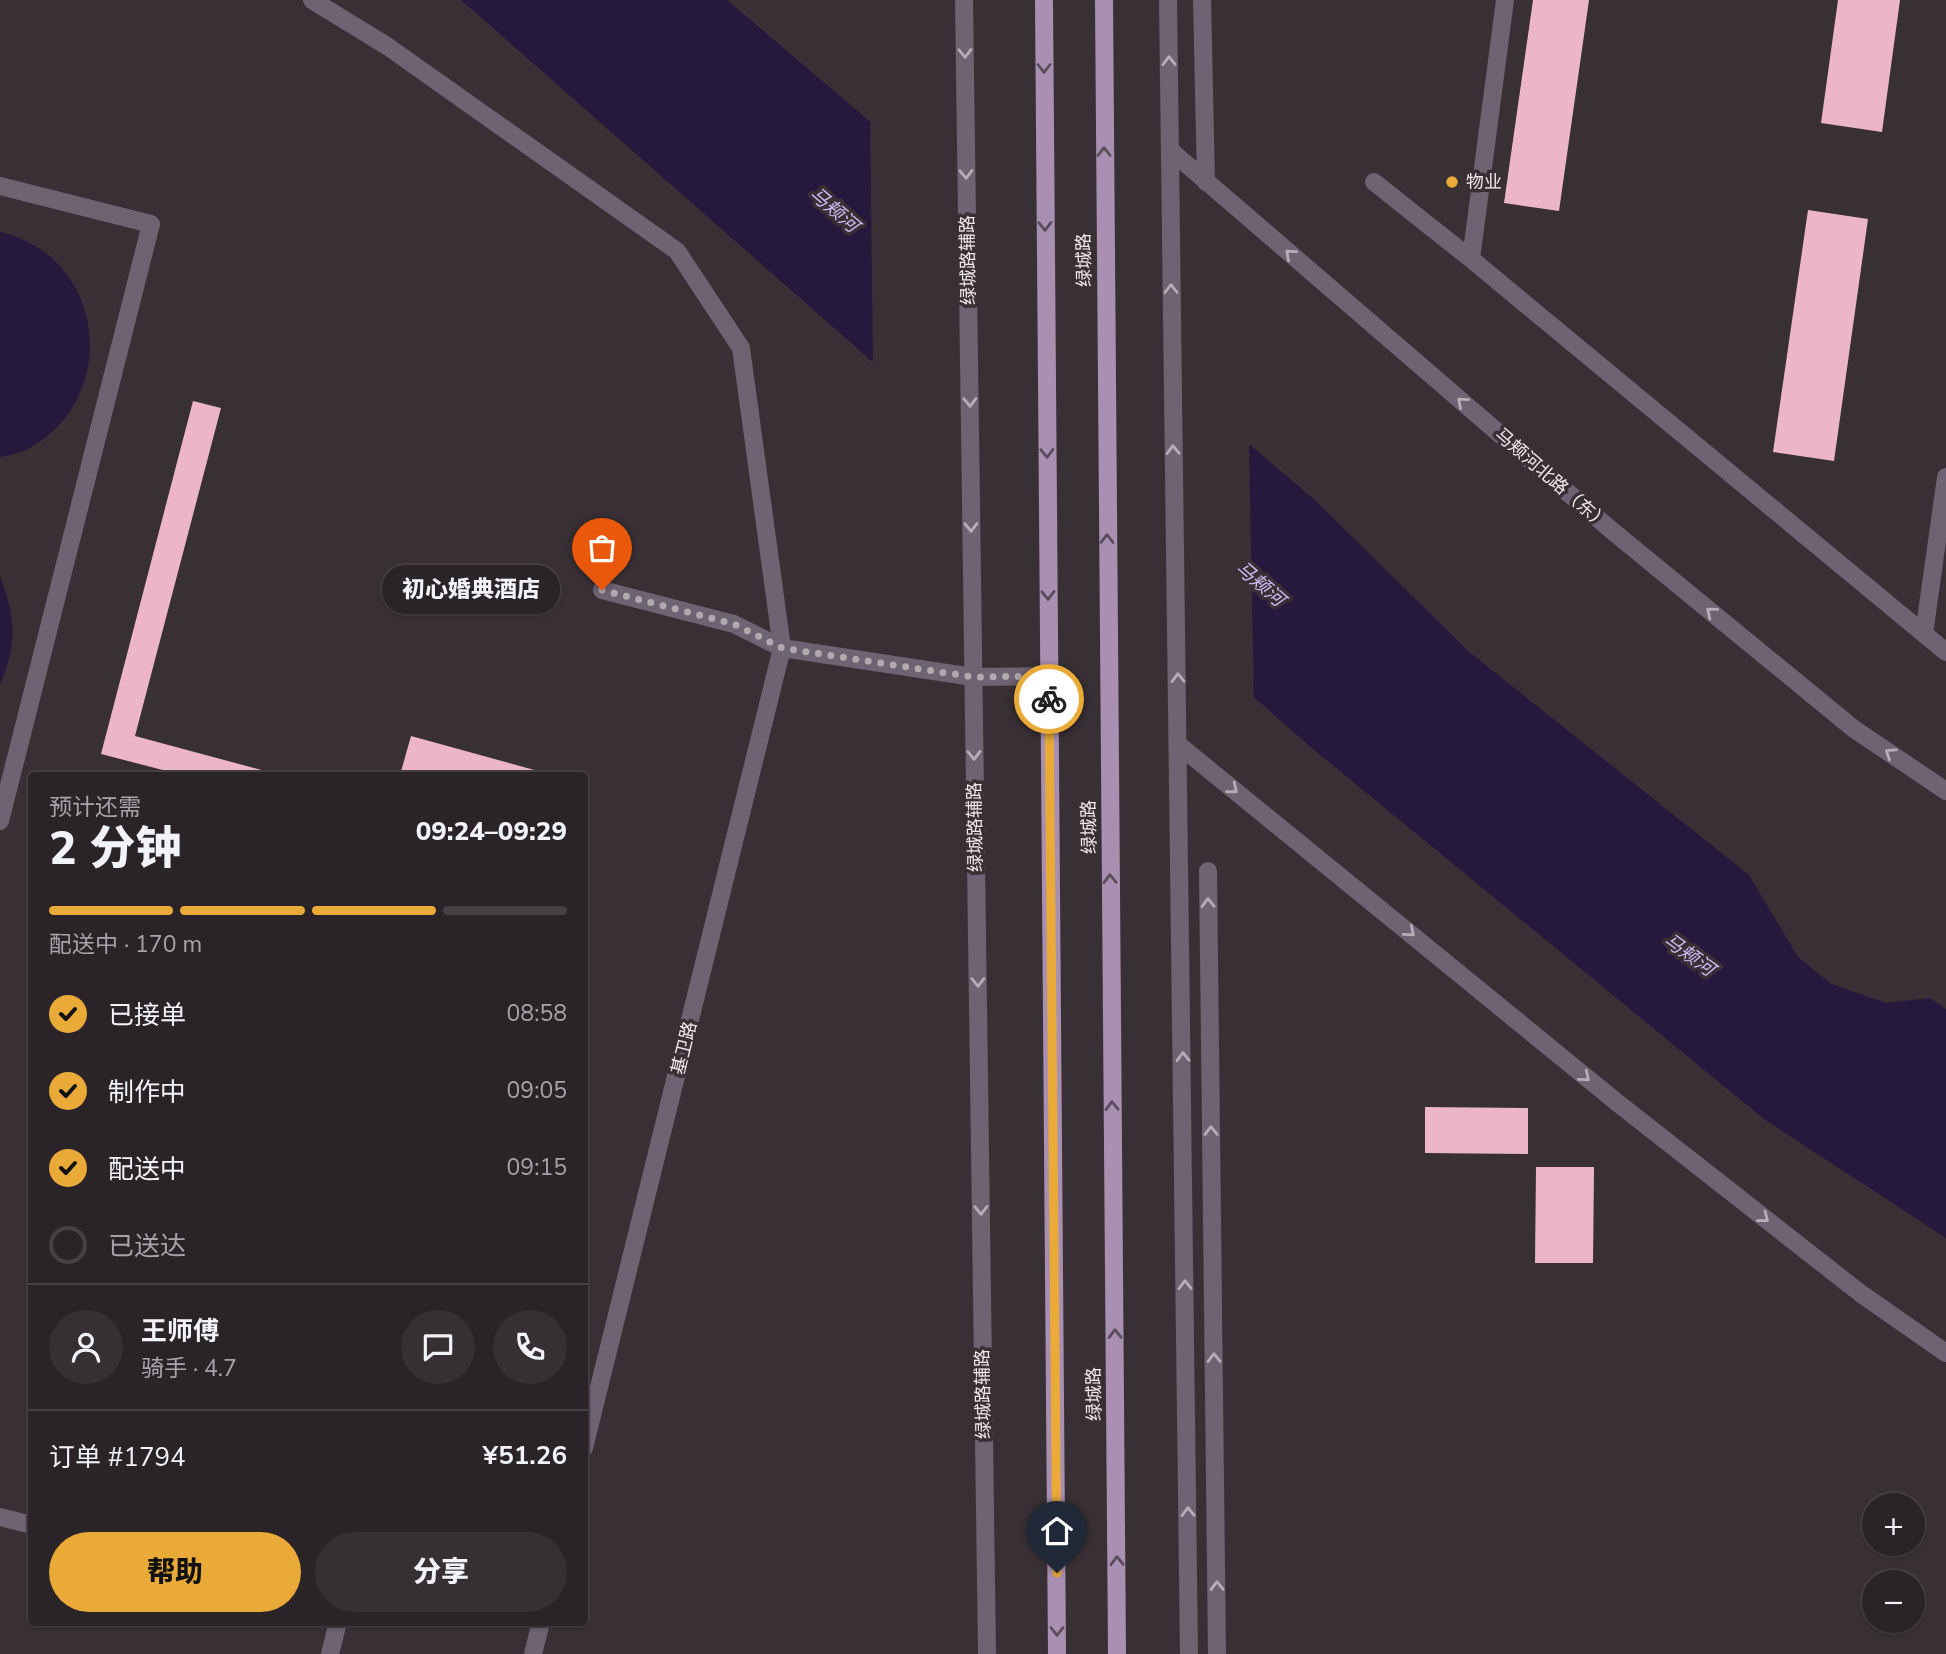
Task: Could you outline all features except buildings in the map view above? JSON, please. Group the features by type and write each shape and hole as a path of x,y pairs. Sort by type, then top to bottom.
{"main road":[{"path":"1044,0 1057,1654"},
{"name":"绿城路","path":"1104,0 1117,1654"}],"street":[{"path":"312,0 387,46 677,251 741,348 782,648"},
{"name":"绿城路辅路","path":"964,0 987,1654"},
{"path":"1168,0 1171,357 1180,746 1189,1654"},
{"path":"1202,0 1206,182"},
{"path":"1471,260 1505,0"},
{"name":"马颊河北路（东）","path":"1170,150 1610,529 1854,729 1946,791"},
{"path":"1374,182 1946,652"},
{"path":"0,186 152,224 0,821"},
{"path":"1924,634 1946,477"},
{"path":"602,590 734,624 782,648 973,677 1049,676"},
{"name":"基卫路","path":"588,1432 782,648"},
{"path":"1180,746 1619,1104 1860,1293 1946,1353"},
{"path":"1208,871 1217,1654"},
{"path":"0,1517 28,1524"},
{"path":"330,1654 337,1626"},
{"path":"533,1654 540,1626"}],"water":[{"name":"马颊河","path":"461,0 727,0 1317,502 1468,651 1749,875 1798,957 1831,984 1886,1003 1930,998 1946,1009 1946,1238 1764,1119 1313,749"},
{"path":"0,232 36,246 63,269 81,298 89,331 88,365 77,398 57,427 26,450 0,457"},
{"path":"0,576 9,604 12,643 0,684"}],"pier":[{"path":"870,117 1249,439 1254,702 873,367"}],"way so far":[{"path":"602,590 734,624 782,648 973,677 1049,676 1049,699"}],"place":[{"name":"物业","path":"1452,182"},
{"name":"初心婚典酒店","path":"602,590"}],"route":[{"path":"1049,699 1057,1573"}]}
